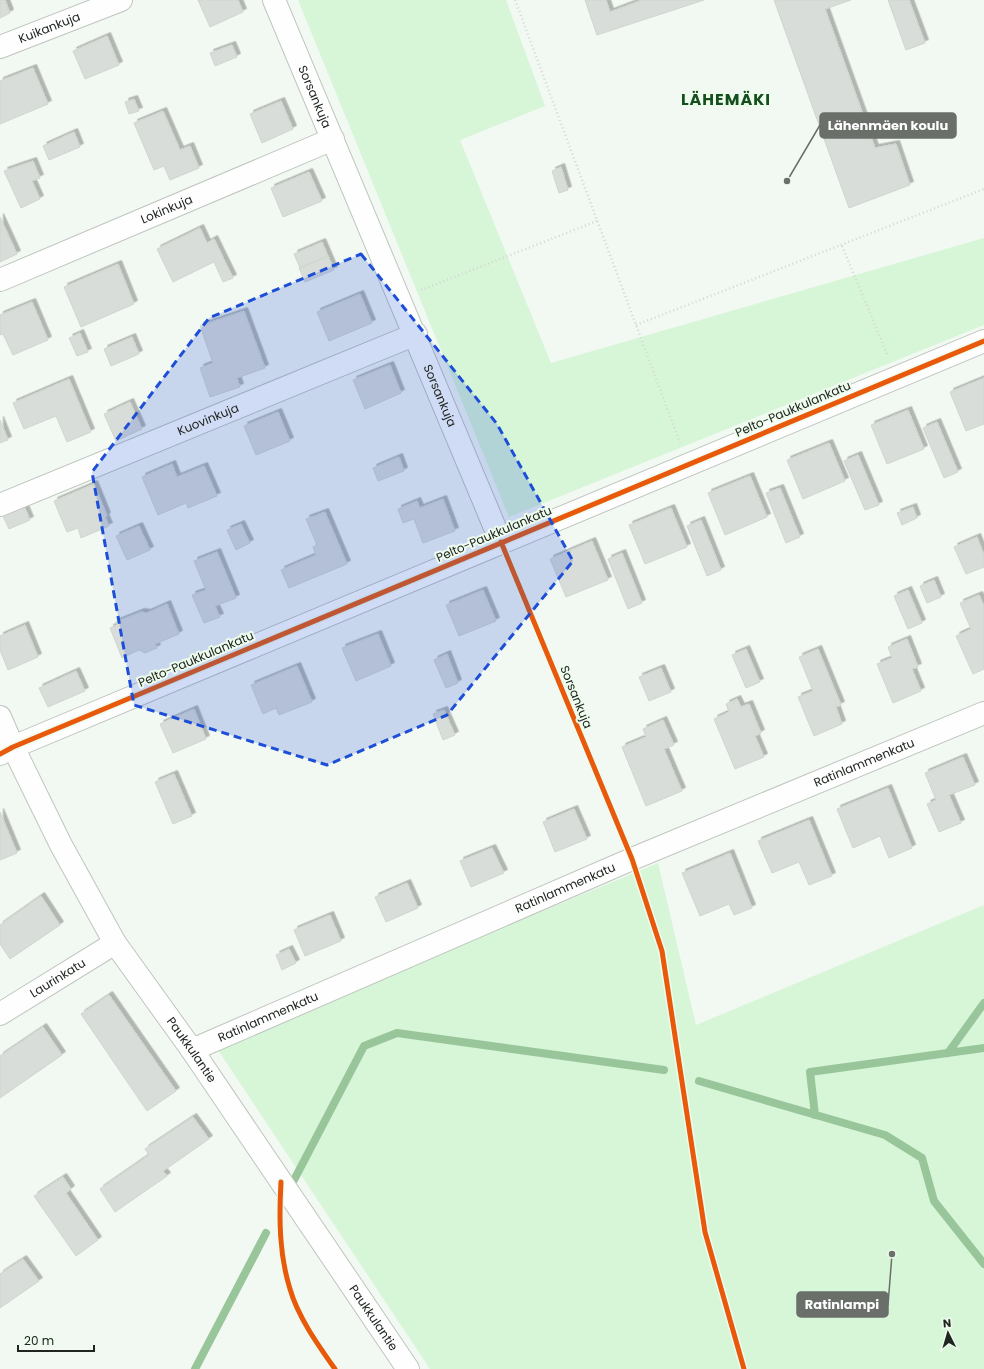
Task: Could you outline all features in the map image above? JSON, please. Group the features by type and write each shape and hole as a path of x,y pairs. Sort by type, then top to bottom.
{"street":[{"name":"Kuikankuja","path":"0,47 41,29 121,0"},
{"name":"Sorsankuja","path":"274,0 416,334 501,542"},
{"name":"Lokinkuja","path":"0,280 333,138"},
{"name":"Kuovinkuja","path":"0,505 416,334"},
{"name":"Pelto-Paukkulankatu","path":"6,751 501,542 984,341"},
{"name":"Ratinlammenkatu","path":"192,1050 632,859 984,713"},
{"name":"Paukkulantie","path":"0,716 6,751 61,845 115,943 192,1050 408,1369"},
{"name":"Laurinkatu","path":"0,1014 115,943"}],"path":[{"path":"515,0 688,464"},
{"path":"636,325 842,246 984,189"},
{"path":"400,298 597,221"},
{"path":"842,246 897,377"}],"highlighted area":[{"path":"361,254 497,424 573,561 447,715 327,765 134,705 92,472 209,318"}],"green space":[{"path":"298,0 506,0 545,106 460,140 551,363 984,238 984,325 509,517"},
{"path":"658,863 696,1025 984,905 984,1369 430,1369 216,1047"}],"building":[{"path":"0,0 5,0 10,13 0,18"},
{"path":"198,0 238,0 243,12 210,27"},
{"path":"585,0 606,0 610,12 642,0 704,0 597,35"},
{"path":"774,0 851,0 825,9 875,148 896,144 910,185 849,208"},
{"path":"888,0 909,0 925,43 906,50"},
{"path":"107,36 119,65 85,79 73,51"},
{"path":"232,45 237,57 215,66 210,53"},
{"path":"33,68 48,104 0,124 0,81"},
{"path":"134,99 139,111 129,114 125,102"},
{"path":"281,101 293,129 262,143 250,114"},
{"path":"163,111 180,150 190,146 199,168 170,180 164,166 154,170 134,123"},
{"path":"74,132 80,147 49,160 43,146"},
{"path":"33,161 40,178 32,181 40,199 21,208 4,171"},
{"path":"561,167 568,190 559,193 552,171"},
{"path":"309,172 322,201 283,217 271,188"},
{"path":"0,217 17,254 0,262"},
{"path":"200,228 207,243 214,239 233,278 223,282 214,262 173,282 157,249"},
{"path":"322,242 328,256 300,268 294,254"},
{"path":"328,256 334,270 305,282 299,268"},
{"path":"118,264 134,304 81,327 64,287"},
{"path":"360,294 372,323 329,341 317,312"},
{"path":"32,302 48,340 13,355 3,334 0,335 0,315"},
{"path":"244,311 265,368 237,378 240,387 210,397 200,368 213,363 200,326"},
{"path":"80,333 88,352 77,356 69,338"},
{"path":"132,337 139,354 111,366 104,349"},
{"path":"390,365 401,393 365,409 353,380"},
{"path":"984,378 984,424 966,431 950,392"},
{"path":"69,379 91,432 67,442 56,416 24,429 13,403"},
{"path":"130,402 142,429 116,441 104,414"},
{"path":"908,410 924,449 887,464 871,425"},
{"path":"278,412 290,441 256,455 244,426"},
{"path":"0,420 8,440 0,443"},
{"path":"937,422 958,472 944,478 923,428"},
{"path":"829,443 845,481 803,499 787,460"},
{"path":"858,455 879,505 865,510 844,461"},
{"path":"399,457 404,471 378,481 373,468"},
{"path":"172,464 177,477 204,466 217,496 188,508 186,503 158,515 142,477"},
{"path":"750,476 767,517 725,535 708,493"},
{"path":"94,484 107,516 105,517 109,526 81,538 78,528 67,532 54,501"},
{"path":"780,488 800,537 786,543 766,493"},
{"path":"443,499 455,531 423,543 414,519 403,523 398,509 417,501 420,508"},
{"path":"24,506 30,520 9,529 2,514"},
{"path":"913,507 917,518 902,525 897,513"},
{"path":"671,508 687,547 645,564 629,525"},
{"path":"325,512 347,564 289,588 281,570 316,555 313,547 317,545 306,519"},
{"path":"701,520 721,570 707,576 687,526"},
{"path":"241,524 250,543 236,550 227,530"},
{"path":"139,526 150,550 127,560 116,536"},
{"path":"977,537 984,555 984,567 966,574 954,547"},
{"path":"592,541 608,580 566,597 550,559"},
{"path":"217,552 236,598 215,606 220,617 204,623 192,595 206,590 194,561"},
{"path":"622,553 642,603 628,609 608,559"},
{"path":"934,580 941,597 927,603 920,586"},
{"path":"483,590 496,621 459,636 446,605"},
{"path":"908,590 922,623 908,629 894,596"},
{"path":"979,595 984,606 984,669 973,674 956,636 971,629 960,603"},
{"path":"167,604 179,634 155,644 157,648 145,653 139,650 122,658 110,628 117,625 116,622 141,612 147,613"},
{"path":"25,625 38,657 8,670 0,650 0,636"},
{"path":"378,634 391,666 356,681 342,648"},
{"path":"907,639 918,667 912,669 921,691 893,703 877,664 892,658 888,647"},
{"path":"746,649 760,682 746,688 732,655"},
{"path":"818,649 841,705 836,707 842,724 814,736 798,697 813,691 799,657"},
{"path":"447,654 458,683 446,688 434,660"},
{"path":"297,666 312,702 279,715 276,708 263,714 251,685"},
{"path":"661,668 671,692 649,701 639,677"},
{"path":"76,671 85,691 48,707 39,688"},
{"path":"737,699 741,707 749,704 761,733 755,736 764,757 735,769 714,719 729,712 726,704"},
{"path":"194,709 206,739 173,753 160,724"},
{"path":"444,710 455,735 443,740 433,714"},
{"path":"663,720 674,745 664,749 682,791 646,806 622,747 646,737 643,729"},
{"path":"963,757 975,785 949,795 961,823 939,832 927,804 936,800 925,773"},
{"path":"174,774 192,816 173,824 155,782"},
{"path":"888,788 912,848 889,858 880,836 853,848 837,809"},
{"path":"574,809 587,839 555,852 543,822"},
{"path":"0,812 17,853 0,860"},
{"path":"809,820 832,876 809,885 799,862 772,873 758,841"},
{"path":"492,848 504,873 471,887 460,861"},
{"path":"730,853 752,908 734,915 729,904 700,916 682,873"},
{"path":"407,883 418,908 386,922 375,897"},
{"path":"41,896 60,925 10,959 0,944 0,925"},
{"path":"330,915 341,941 305,956 294,930"},
{"path":"289,949 296,963 282,970 276,955"},
{"path":"109,995 176,1091 147,1111 81,1014"},
{"path":"43,1027 62,1055 0,1098 0,1056"},
{"path":"193,1117 209,1139 163,1171 167,1176 115,1212 100,1189 149,1155 145,1149"},
{"path":"63,1177 71,1189 66,1193 98,1240 76,1256 34,1196"},
{"path":"23,1259 39,1281 0,1308 0,1274"}],"waterway":[{"path":"948,1053 984,1003"},
{"path":"294,1180 364,1046 397,1033 664,1070"},
{"path":"815,1115 810,1072 984,1048"},
{"path":"699,1081 885,1135 922,1158 934,1201 984,1264"},
{"path":"195,1369 266,1233"}],"cycle path":[{"path":"0,754 13,747 984,341"},
{"path":"501,542 632,859 662,951 705,1232 744,1369"},
{"path":"281,1182 281,1236 286,1276 303,1320 315,1341 335,1369"}],"place":[{"name":"Lähenmäen koulu","path":"787,181"},
{"name":"Ratinlampi","path":"892,1254"}],"district":[{"name":"LÄHEMÄKI","path":"726,99"}]}
